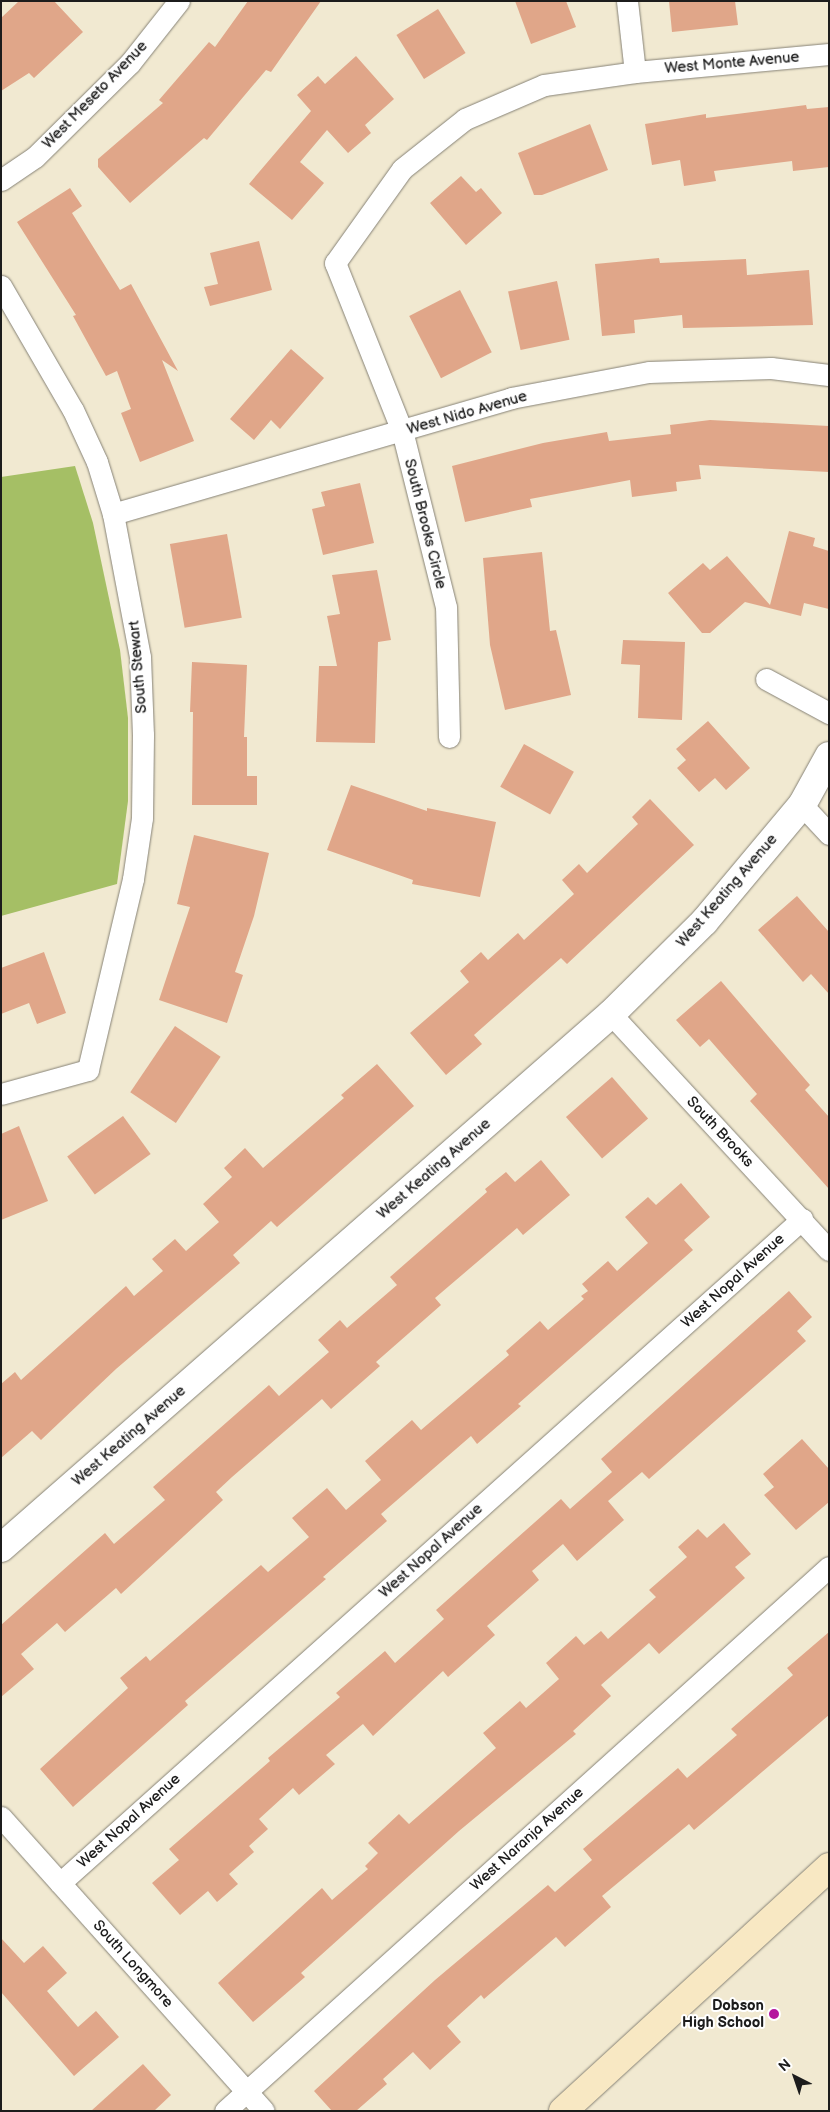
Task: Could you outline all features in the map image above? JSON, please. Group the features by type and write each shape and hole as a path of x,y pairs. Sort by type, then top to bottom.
{"main road":[{"path":"563,2111 829,1867"}],"street":[{"name":"West Meseto Avenue","path":"1,180 35,157 130,63 179,1"},
{"path":"627,1 635,72"},
{"name":"West Monte Avenue","path":"335,263 402,169 465,119 544,85 635,72 829,54"},
{"name":"South Brooks Circle","path":"335,263 402,431 446,607 449,738"},
{"name":"South Stewart","path":"1,286 73,410 97,462 113,514 140,657 142,818 133,878 88,1070 1,1094"},
{"name":"West Nido Avenue","path":"113,514 511,398 649,372 771,368 829,374"},
{"path":"766,679 829,713"},
{"name":"West Keating Avenue","path":"1,1548 611,1014 704,922 802,805 829,756"},
{"path":"802,805 829,834"},
{"name":"South Brooks","path":"611,1014 829,1250"},
{"name":"West Nopal Avenue","path":"60,1882 802,1219"},
{"name":"West Naranja Avenue","path":"225,2111 829,1567"},
{"name":"South Longmore","path":"1,1817 264,2111"}],"green space":[{"path":"75,466 93,523 120,650 128,718 128,801 117,884 1,916 1,477"}],"building":[{"path":"19,1 54,1 83,32 34,78 29,73 1,91 1,18"},
{"path":"248,1 321,1 271,72 266,70 207,140 204,138 130,203 98,167 98,159 163,103 159,100 209,42 215,47"},
{"path":"515,1 566,1 576,27 531,44"},
{"path":"669,1 735,1 738,25 672,32"},
{"path":"438,9 466,53 424,79 396,35"},
{"path":"356,56 394,99 365,125 371,133 348,153 327,130 300,162 324,183 292,220 249,184 311,111 297,95 318,76 325,84"},
{"path":"806,105 807,109 829,107 829,167 793,171 792,161 714,171 716,181 684,186 680,160 652,165 645,124 706,114 706,118"},
{"path":"590,124 608,170 542,195 534,195 518,153"},
{"path":"461,176 476,192 481,188 502,213 466,245 430,203"},
{"path":"70,188 82,206 72,213 120,290 131,284 178,371 162,360 194,441 140,462 121,413 131,409 117,371 106,376 73,316 76,315 17,222"},
{"path":"259,241 272,290 210,306 204,287 218,284 210,253"},
{"path":"659,258 660,263 746,259 747,275 809,270 813,325 683,328 682,315 634,320 635,333 602,336 595,264"},
{"path":"557,281 569,340 521,350 508,291"},
{"path":"460,290 492,352 441,378 409,316"},
{"path":"291,349 324,378 280,429 271,420 254,440 230,419"},
{"path":"710,420 829,426 829,472 699,465 701,479 676,482 677,491 632,497 630,480 530,499 532,507 465,522 452,466 543,443 607,432 609,441 671,434 670,425"},
{"path":"360,483 374,543 323,555 312,509 325,506 321,492"},
{"path":"789,531 815,538 813,546 829,551 829,609 804,603 801,616 745,602 710,633 702,633 668,593 703,563 710,570 727,556 770,605"},
{"path":"227,534 242,618 185,628 170,544"},
{"path":"542,552 550,631 556,630 571,695 505,710 490,645 483,558"},
{"path":"377,570 391,640 378,642 375,743 316,742 319,666 337,666 327,616 340,614 332,575"},
{"path":"623,640 685,642 682,720 638,718 640,665 621,664"},
{"path":"192,662 247,665 244,737 247,737 247,776 257,776 257,805 192,805 193,712 190,712"},
{"path":"708,721 750,768 726,790 715,778 699,792 677,768 686,760 676,749"},
{"path":"524,744 574,772 550,814 500,787"},
{"path":"351,785 427,811 427,808 496,822 480,897 412,884 413,880 327,850"},
{"path":"650,799 694,845 567,964 561,958 474,1035 482,1044 446,1075 410,1033 469,982 460,971 481,952 488,960 518,933 524,940 574,894 562,880 579,864 587,873 638,824 632,817"},
{"path":"194,835 269,853 254,916 235,972 243,975 227,1023 159,1000 190,907 177,904"},
{"path":"797,896 829,932 829,994 811,974 803,982 758,930"},
{"path":"44,952 66,1013 37,1024 29,1003 1,1014 1,968"},
{"path":"721,981 810,1085 805,1090 829,1117 829,1189 750,1101 757,1094 709,1039 700,1047 676,1020"},
{"path":"175,1026 221,1057 176,1123 130,1092"},
{"path":"377,1064 414,1106 277,1227 271,1221 233,1255 240,1263 116,1369 41,1440 32,1431 1,1458 1,1384 15,1372 21,1380 126,1286 134,1296 163,1271 152,1259 175,1239 186,1251 219,1222 203,1204 232,1177 224,1168 245,1148 263,1168 344,1098 341,1095"},
{"path":"612,1077 648,1119 602,1159 566,1117"},
{"path":"123,1116 151,1154 95,1195 67,1157"},
{"path":"19,1126 48,1201 1,1220 1,1134"},
{"path":"541,1160 570,1195 523,1235 517,1228 435,1298 441,1305 376,1362 380,1366 331,1409 322,1399 232,1477 216,1492 223,1500 121,1594 116,1588 65,1632 57,1623 21,1654 34,1669 1,1697 1,1625 105,1533 114,1544 165,1500 153,1487 269,1385 279,1396 329,1352 318,1340 340,1320 347,1328 397,1285 390,1277 487,1192 485,1189 506,1172 515,1182"},
{"path":"681,1183 710,1217 684,1240 693,1250 518,1404 521,1406 477,1444 471,1436 381,1514 387,1521 323,1577 326,1579 185,1701 188,1705 73,1807 40,1769 128,1688 120,1678 146,1656 150,1661 261,1565 268,1572 309,1537 292,1518 327,1488 346,1510 381,1480 365,1461 412,1420 421,1430 509,1355 506,1351 540,1321 548,1330 584,1299 581,1296 588,1291 582,1284 608,1261 617,1271 648,1243 625,1217 648,1197 656,1205"},
{"path":"789,1291 812,1317 797,1331 806,1341 649,1479 642,1472 608,1501 624,1520 577,1561 563,1544 532,1571 539,1580 487,1626 495,1635 448,1677 443,1671 373,1736 363,1724 326,1755 335,1764 299,1795 293,1788 259,1819 268,1829 249,1846 254,1852 229,1874 238,1884 217,1902 208,1891 180,1915 152,1883 179,1860 169,1849 270,1761 268,1758 340,1697 336,1693 385,1651 395,1663 444,1619 436,1610 561,1499 570,1509 612,1472 601,1459"},
{"path":"802,1439 829,1469 829,1502 796,1530 764,1495 774,1487 763,1474"},
{"path":"724,1523 751,1554 735,1567 745,1578 659,1654 649,1643 601,1685 611,1696 573,1731 576,1734 459,1831 301,1973 305,1977 253,2022 218,1983 322,1888 332,1900 368,1869 365,1866 378,1853 368,1843 399,1814 409,1824 496,1748 483,1733 520,1701 526,1708 559,1679 546,1663 576,1636 584,1645 601,1631 608,1639 656,1597 649,1590 687,1557 678,1547 698,1529 707,1538"},
{"path":"829,1632 829,1715 694,1830 689,1824 602,1896 611,1907 565,1947 556,1937 484,1999 481,1995 447,2026 461,2042 430,2070 413,2052 383,2079 387,2084 356,2111 332,2111 314,2091 435,1980 548,1885 555,1892 592,1860 583,1849 678,1768 687,1778 737,1735 731,1729 793,1675 787,1668"},
{"path":"1,1938 24,1963 43,1946 67,1973 47,1991 78,2027 96,2011 119,2037 74,2076 1,1992"},
{"path":"143,2064 171,2095 154,2111 91,2111"}],"place":[{"name":"Dobson High School","path":"774,2014"}]}
